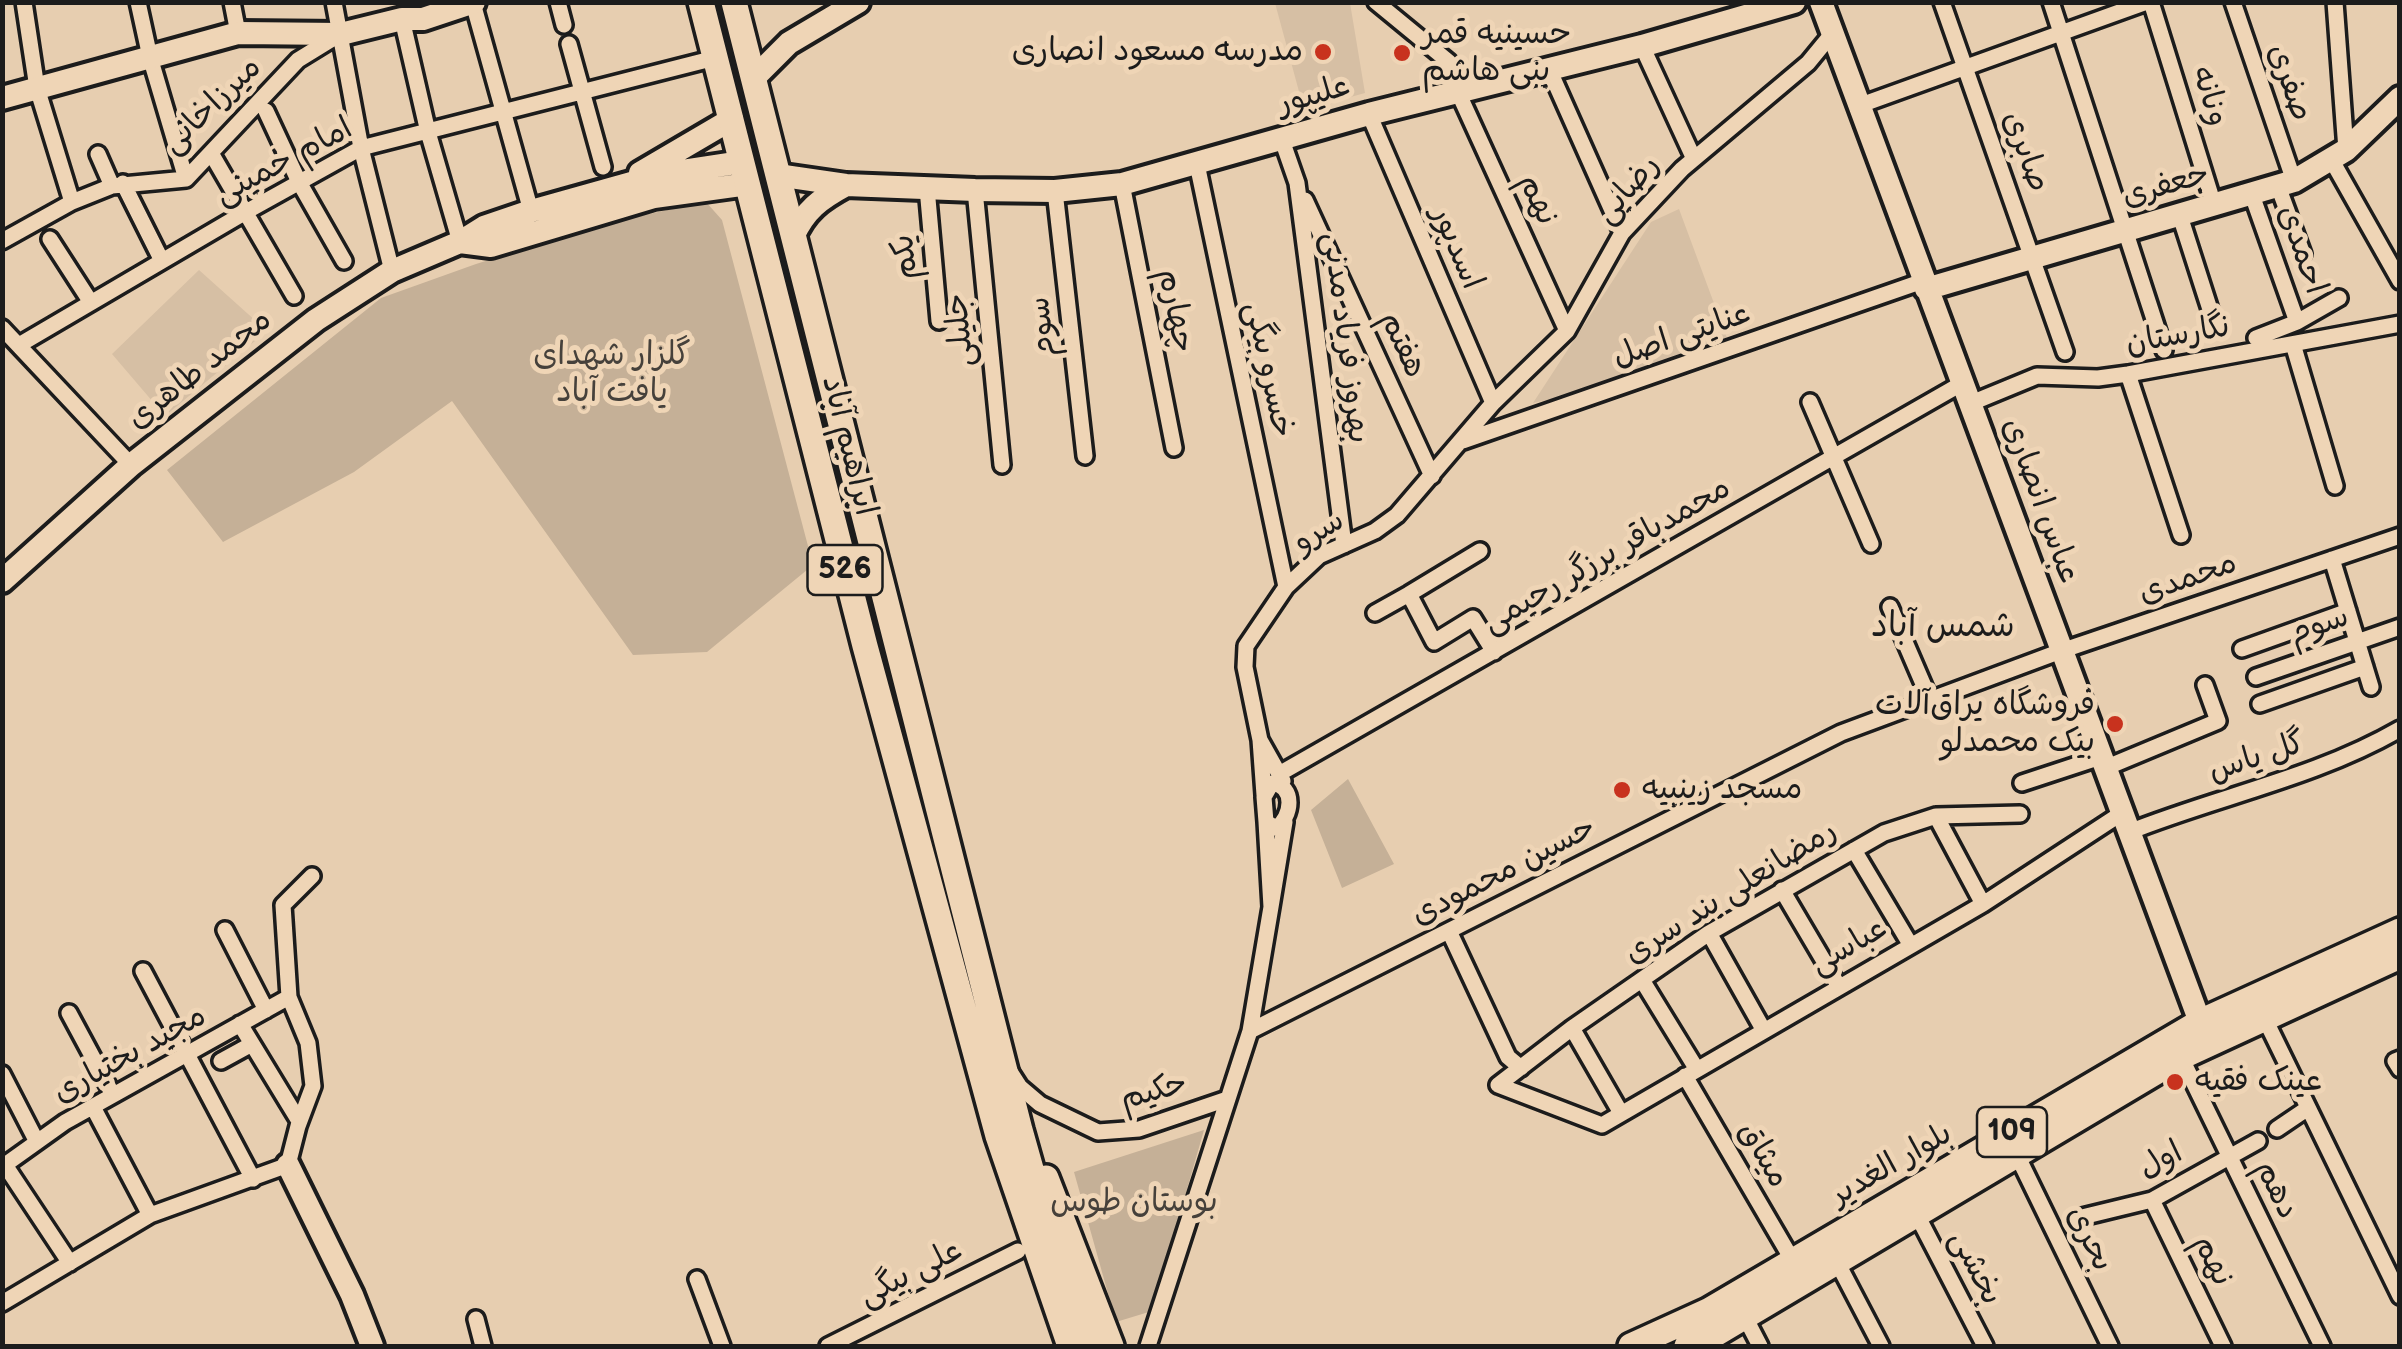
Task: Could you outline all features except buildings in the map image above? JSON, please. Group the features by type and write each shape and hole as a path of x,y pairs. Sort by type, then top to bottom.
{"main road":[{"name":"ابراهیم آباد","path":"702,2 835,528 1070,1346"},
{"name":"ابراهیم آباد","path":"737,14 1001,1059 1008,1133 1000,1182 1018,1251 1053,1346"},
{"path":"835,528 865,519"},
{"name":"بلوار الغدیر","path":"1630,1346 1708,1312 2200,1022 2400,930"},
{"name":"بلوار الغدیر","path":"1687,1346 1838,1262 2181,1057 2400,956"},
{"name":"ابراهیم آباد","path":"1008,1133 1090,1346"},
{"name":"ابراهیم آباد","path":"1008,1133 1061,1210 1110,1346"}],"street":[{"path":"24,2 37,88 72,202"},
{"path":"138,2 186,179"},
{"path":"232,2 238,33"},
{"path":"334,2 361,148 392,271"},
{"path":"558,2 564,24"},
{"path":"753,79 789,43 858,2"},
{"name":"نهم","path":"1376,2 1449,62 1458,92 1567,331"},
{"name":"عباس انصاری","path":"1822,2 2200,1022"},
{"name":"صابری","path":"1942,2 2066,352"},
{"path":"2051,2 2164,350"},
{"path":"1858,106 2060,34 2102,10 2149,2"},
{"name":"ونانه","path":"2149,2 2214,205"},
{"name":"صفری","path":"2232,2 2303,254"},
{"path":"2335,2 2339,154 2400,280"},
{"path":"2,98 238,33 341,34 473,3 531,211"},
{"name":"علیپور","path":"778,175 846,185 975,190 1056,190 1122,184 1369,114 1642,46 1758,7 1793,3"},
{"path":"415,14 428,132 460,242"},
{"path":"737,14 747,37 789,43"},
{"name":"میرزاخانی","path":"2,241 72,202 118,185 186,179 298,60 341,34"},
{"name":"رضایی","path":"1493,403 1567,331 1622,234 1694,159 1808,63 1831,34"},
{"path":"570,44 610,177 732,119"},
{"path":"1642,46 1694,159"},
{"name":"امام خمینی","path":"19,345 361,148 715,58"},
{"path":"1549,68 1622,234"},
{"name":"جعفری","path":"1924,285 2286,184 2339,154 2397,107"},
{"path":"266,111 299,182 344,261"},
{"name":"اسدپور","path":"1369,114 1493,403"},
{"name":"بهروز فریاد مدنی","path":"1282,140 1297,183 1344,544"},
{"path":"211,153 294,296"},
{"path":"98,154 162,260"},
{"name":"خسرو بیگی","path":"1197,164 1286,587"},
{"name":"محمد طاهری","path":"2,581 132,465 316,320 392,271 460,242 484,227 610,177 745,173"},
{"name":"محمد طاهری","path":"460,242 491,246 654,196 745,173"},
{"name":"هفتم","path":"1297,183 1432,476"},
{"name":"چهارم","path":"1122,184 1174,448"},
{"path":"793,237 802,216 822,198 846,185"},
{"name":"یکم","path":"927,188 940,321"},
{"name":"جلیلی","path":"975,190 1002,465"},
{"name":"سوم","path":"1056,190 1085,456"},
{"name":"احمدی","path":"2252,195 2297,322"},
{"path":"2180,216 2215,325"},
{"path":"50,239 90,302"},
{"name":"عنایتی اصل","path":"1459,442 1924,285"},
{"path":"2256,338 2297,322 2339,298"},
{"name":"نگارستان","path":"1965,394 2037,376 2098,378 2128,374 2400,324"},
{"path":"2,328 132,465"},
{"path":"2294,344 2335,486"},
{"path":"2128,374 2181,535"},
{"name":"محمدباقر برزگر رحیمی","path":"1264,797 1272,783 1280,784 1494,652 1834,458 1965,394"},
{"path":"1810,402 1871,544"},
{"name":"سرو","path":"1260,740 1245,666 1246,646 1286,587 1319,556 1388,523 1493,403"},
{"name":"محمدی","path":"2061,651 2400,536"},
{"path":"1375,613 1480,551"},
{"path":"2332,559 2371,687"},
{"path":"1409,594 1434,642 1474,618 1494,652"},
{"path":"1890,607 1930,700"},
{"path":"2242,649 2348,611"},
{"name":"سوم","path":"2256,676 2400,627"},
{"name":"حسین محمودی","path":"1250,1031 1841,733 2061,651"},
{"path":"2260,704 2365,667"},
{"path":"2022,782 2103,763 2218,721 2205,685"},
{"name":"گل یاس","path":"2125,823 2265,786 2350,756 2400,729"},
{"path":"1148,1346 1250,1031 1290,807 1283,782 1260,740"},
{"path":"1260,740 1271,907"},
{"name":"رمضانعلی بند سری","path":"1602,1125 1498,1085 1709,933 1884,833 1936,816 2020,814"},
{"path":"1936,816 1983,904"},
{"path":"1266,822 1276,828 1285,822"},
{"name":"عباسی","path":"1602,1125 1838,985 2125,823"},
{"path":"1854,850 1910,944"},
{"path":"312,876 283,904 290,997 308,1043 313,1086 288,1166 352,1295 372,1346"},
{"path":"1782,890 1838,985"},
{"path":"225,930 266,1010"},
{"path":"1449,930 1508,1058 1521,1068"},
{"path":"1709,933 1763,1029"},
{"path":"143,971 253,1179"},
{"name":"میثاق","path":"1642,980 1793,1261"},
{"name":"مجید بختیاری","path":"4,1166 92,1107 290,997"},
{"path":"69,1013 112,1096"},
{"path":"2264,1018 2400,1296"},
{"path":"240,1024 300,1121"},
{"path":"1572,1028 1621,1113"},
{"path":"221,1061 252,1044"},
{"name":"دهم","path":"2181,1057 2322,1346"},
{"name":"حکیم","path":"1001,1059 1020,1087 1040,1104 1098,1132 1139,1129 1226,1099"},
{"path":"2,1074 37,1142"},
{"path":"92,1107 150,1216"},
{"path":"2276,1129 2308,1108"},
{"name":"اول","path":"2082,1216 2152,1200 2258,1141"},
{"name":"بحری","path":"2018,1155 2110,1346"},
{"path":"4,1166 70,1263"},
{"path":"2,1282 8,1300 150,1216 288,1166"},
{"name":"نهم","path":"2152,1200 2223,1346"},
{"name":"بخشی","path":"1916,1214 1985,1346"},
{"name":"علی بیگی","path":"828,1346 1018,1251"},
{"path":"1838,1262 1881,1346"},
{"path":"697,1279 722,1346"},
{"path":"1744,1316 1760,1346"},
{"path":"476,1319 483,1346"}],"shaded area":[{"name":"مدرسه مسعود انصاری","path":"1275,3 1350,3 1365,93 1304,110"},
{"path":"1679,209 1728,341 1533,403 1651,222"},
{"path":"199,270 267,331 165,416 112,354"}],"green space":[{"name":"گلزار شهدای یافت آباد","path":"706,202 722,220 813,565 707,652 633,655 452,401 354,472 223,542 167,470 381,298 615,221"},
{"path":"1348,779 1394,864 1342,888 1311,810"},
{"name":"بوستان طوس","path":"1204,1130 1152,1311 1116,1322 1074,1172"}],"place":[{"name":"مدرسه مسعود انصاری","path":"1323,52"},
{"name":"حسینیه قمر بنی هاشم","path":"1402,53"},
{"name":"فروشگاه یراق‌آلات بیک محمدلو","path":"2115,724"},
{"name":"مسجد زینبیه","path":"1622,790"},
{"name":"عینک فقیه","path":"2175,1082"}],"district":[{"name":"شمس آباد","path":"1943,627"}]}
